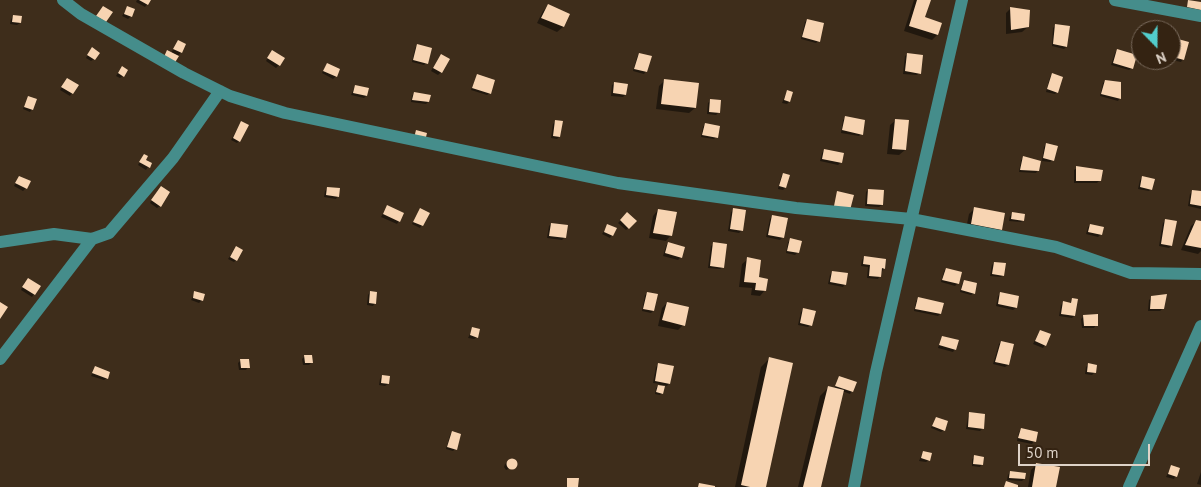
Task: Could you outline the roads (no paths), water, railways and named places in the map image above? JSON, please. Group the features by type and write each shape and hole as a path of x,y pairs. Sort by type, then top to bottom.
{"street":[{"path":"63,0 184,73 230,96 285,113 618,184 796,208 911,219 1056,247 1131,274 1201,274"},
{"path":"854,487 876,372 962,0"},
{"path":"1115,0 1201,16"},
{"path":"0,242 54,234 92,239 109,233 172,158 220,90"},
{"path":"0,359 92,239"},
{"path":"1129,487 1201,326"}]}
